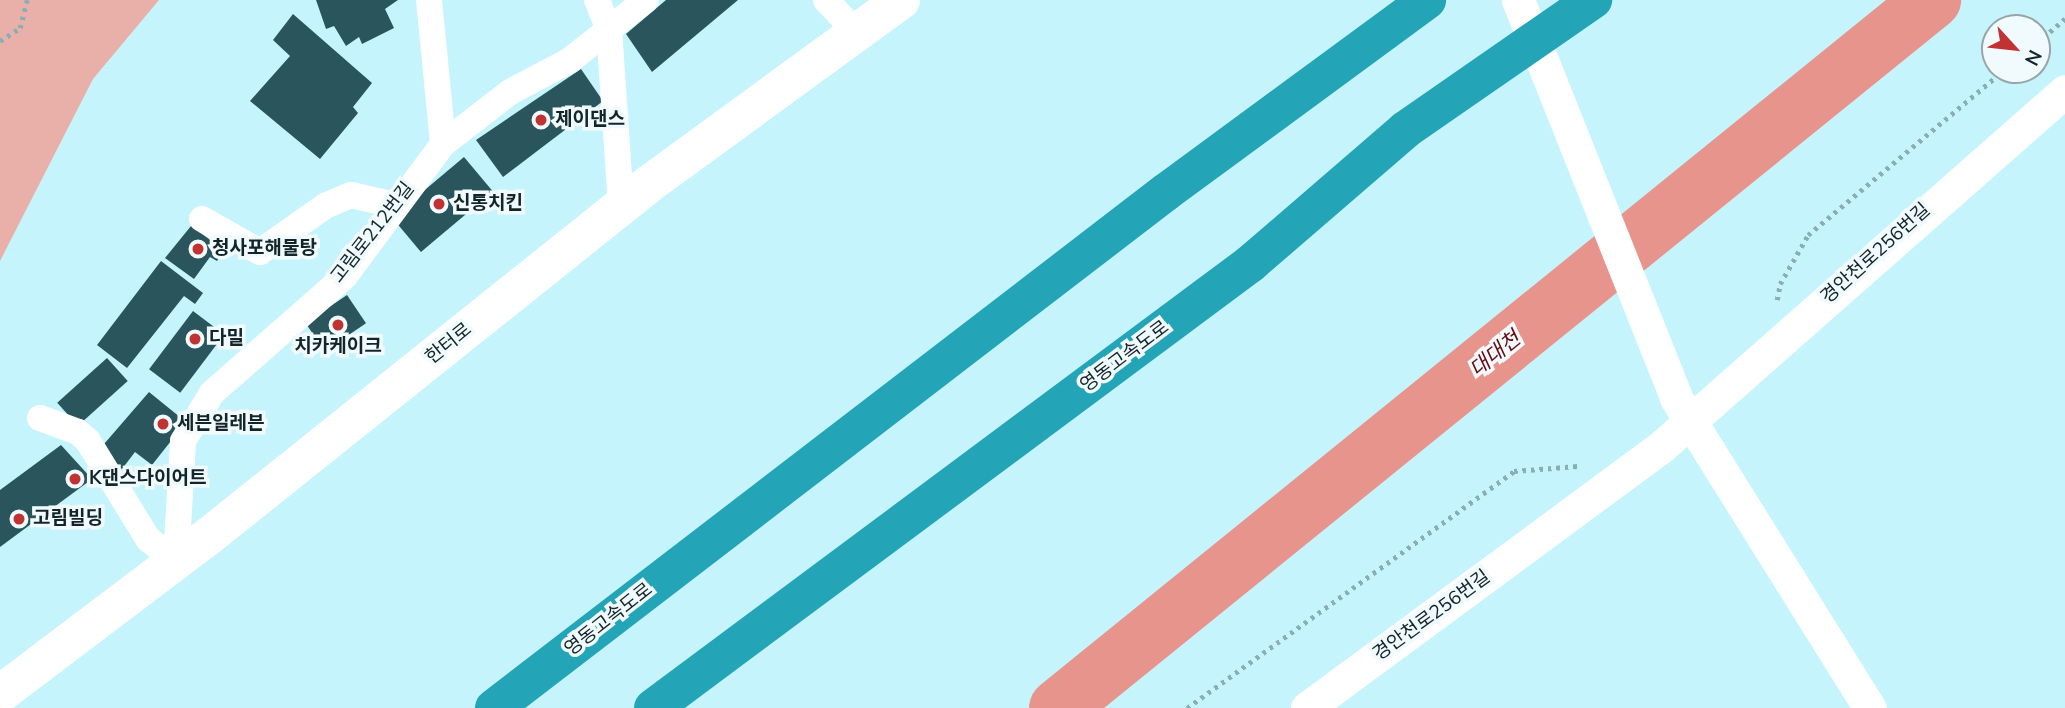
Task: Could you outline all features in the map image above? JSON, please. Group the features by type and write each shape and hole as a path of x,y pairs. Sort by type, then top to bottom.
{"highway":[{"name":"영동고속도로","path":"494,708 1351,54 1427,0"},
{"name":"영동고속도로","path":"653,708 1250,264 1405,130 1593,0"}],"main road":[{"name":"한터로","path":"0,694 176,561 621,206 901,0"}],"street":[{"path":"429,0 443,144"},
{"path":"597,0 609,29 621,206"},
{"name":"고림로212번길","path":"176,561 179,466 183,441 198,411 212,393 345,276 395,205 443,144 510,92 569,61 646,0"},
{"path":"826,0 857,33"},
{"path":"1518,0 1582,165 1683,406 1870,708"},
{"name":"경안천로256번길","path":"1307,708 1661,447 1683,406 2065,91"},
{"path":"202,219 260,252 325,206 351,195 395,205"},
{"path":"40,418 78,432 88,441 148,539 176,561"}],"path":[{"path":"0,41 20,28 27,0"},
{"path":"2051,31 2065,19"},
{"path":"1775,310 1780,284 1808,235 1987,84"},
{"path":"1187,708 1514,471 1591,464"}],"shaded area":[{"path":"0,0 159,0 93,79 0,261"}],"building":[{"path":"316,0 398,0 385,9 394,28 362,44 359,37 346,46 334,26 326,29"},
{"path":"666,0 738,0 652,72 626,34"},
{"path":"293,14 372,83 353,107 358,113 320,159 250,101 290,56 273,40"},
{"name":"제이댄스","path":"581,69 603,101 503,177 476,140"},
{"path":"464,157 493,191 421,252 392,217"},
{"path":"191,226 224,250 217,261 210,257 194,279 165,258"},
{"path":"161,261 203,293 195,304 184,296 127,368 97,345"},
{"name":"치카케이크","path":"347,295 366,323 325,351 306,323"},
{"path":"193,311 224,334 180,393 149,369"},
{"path":"107,358 128,381 78,426 57,403"},
{"path":"149,392 186,422 152,465 135,452 122,469 98,451"},
{"name":"고림빌딩","path":"61,445 92,479 0,547 0,490"}],"waterway":[{"name":"대대천","path":"1058,708 1932,0"}],"place":[{"name":"제이댄스","path":"541,120"},
{"name":"신통치킨","path":"439,204"},
{"name":"청사포해물탕","path":"198,249"},
{"name":"치카케이크","path":"338,325"},
{"name":"다밀","path":"195,339"},
{"name":"세븐일레븐","path":"163,424"},
{"name":"K댄스다이어트","path":"75,479"},
{"name":"고림빌딩","path":"19,519"}]}
